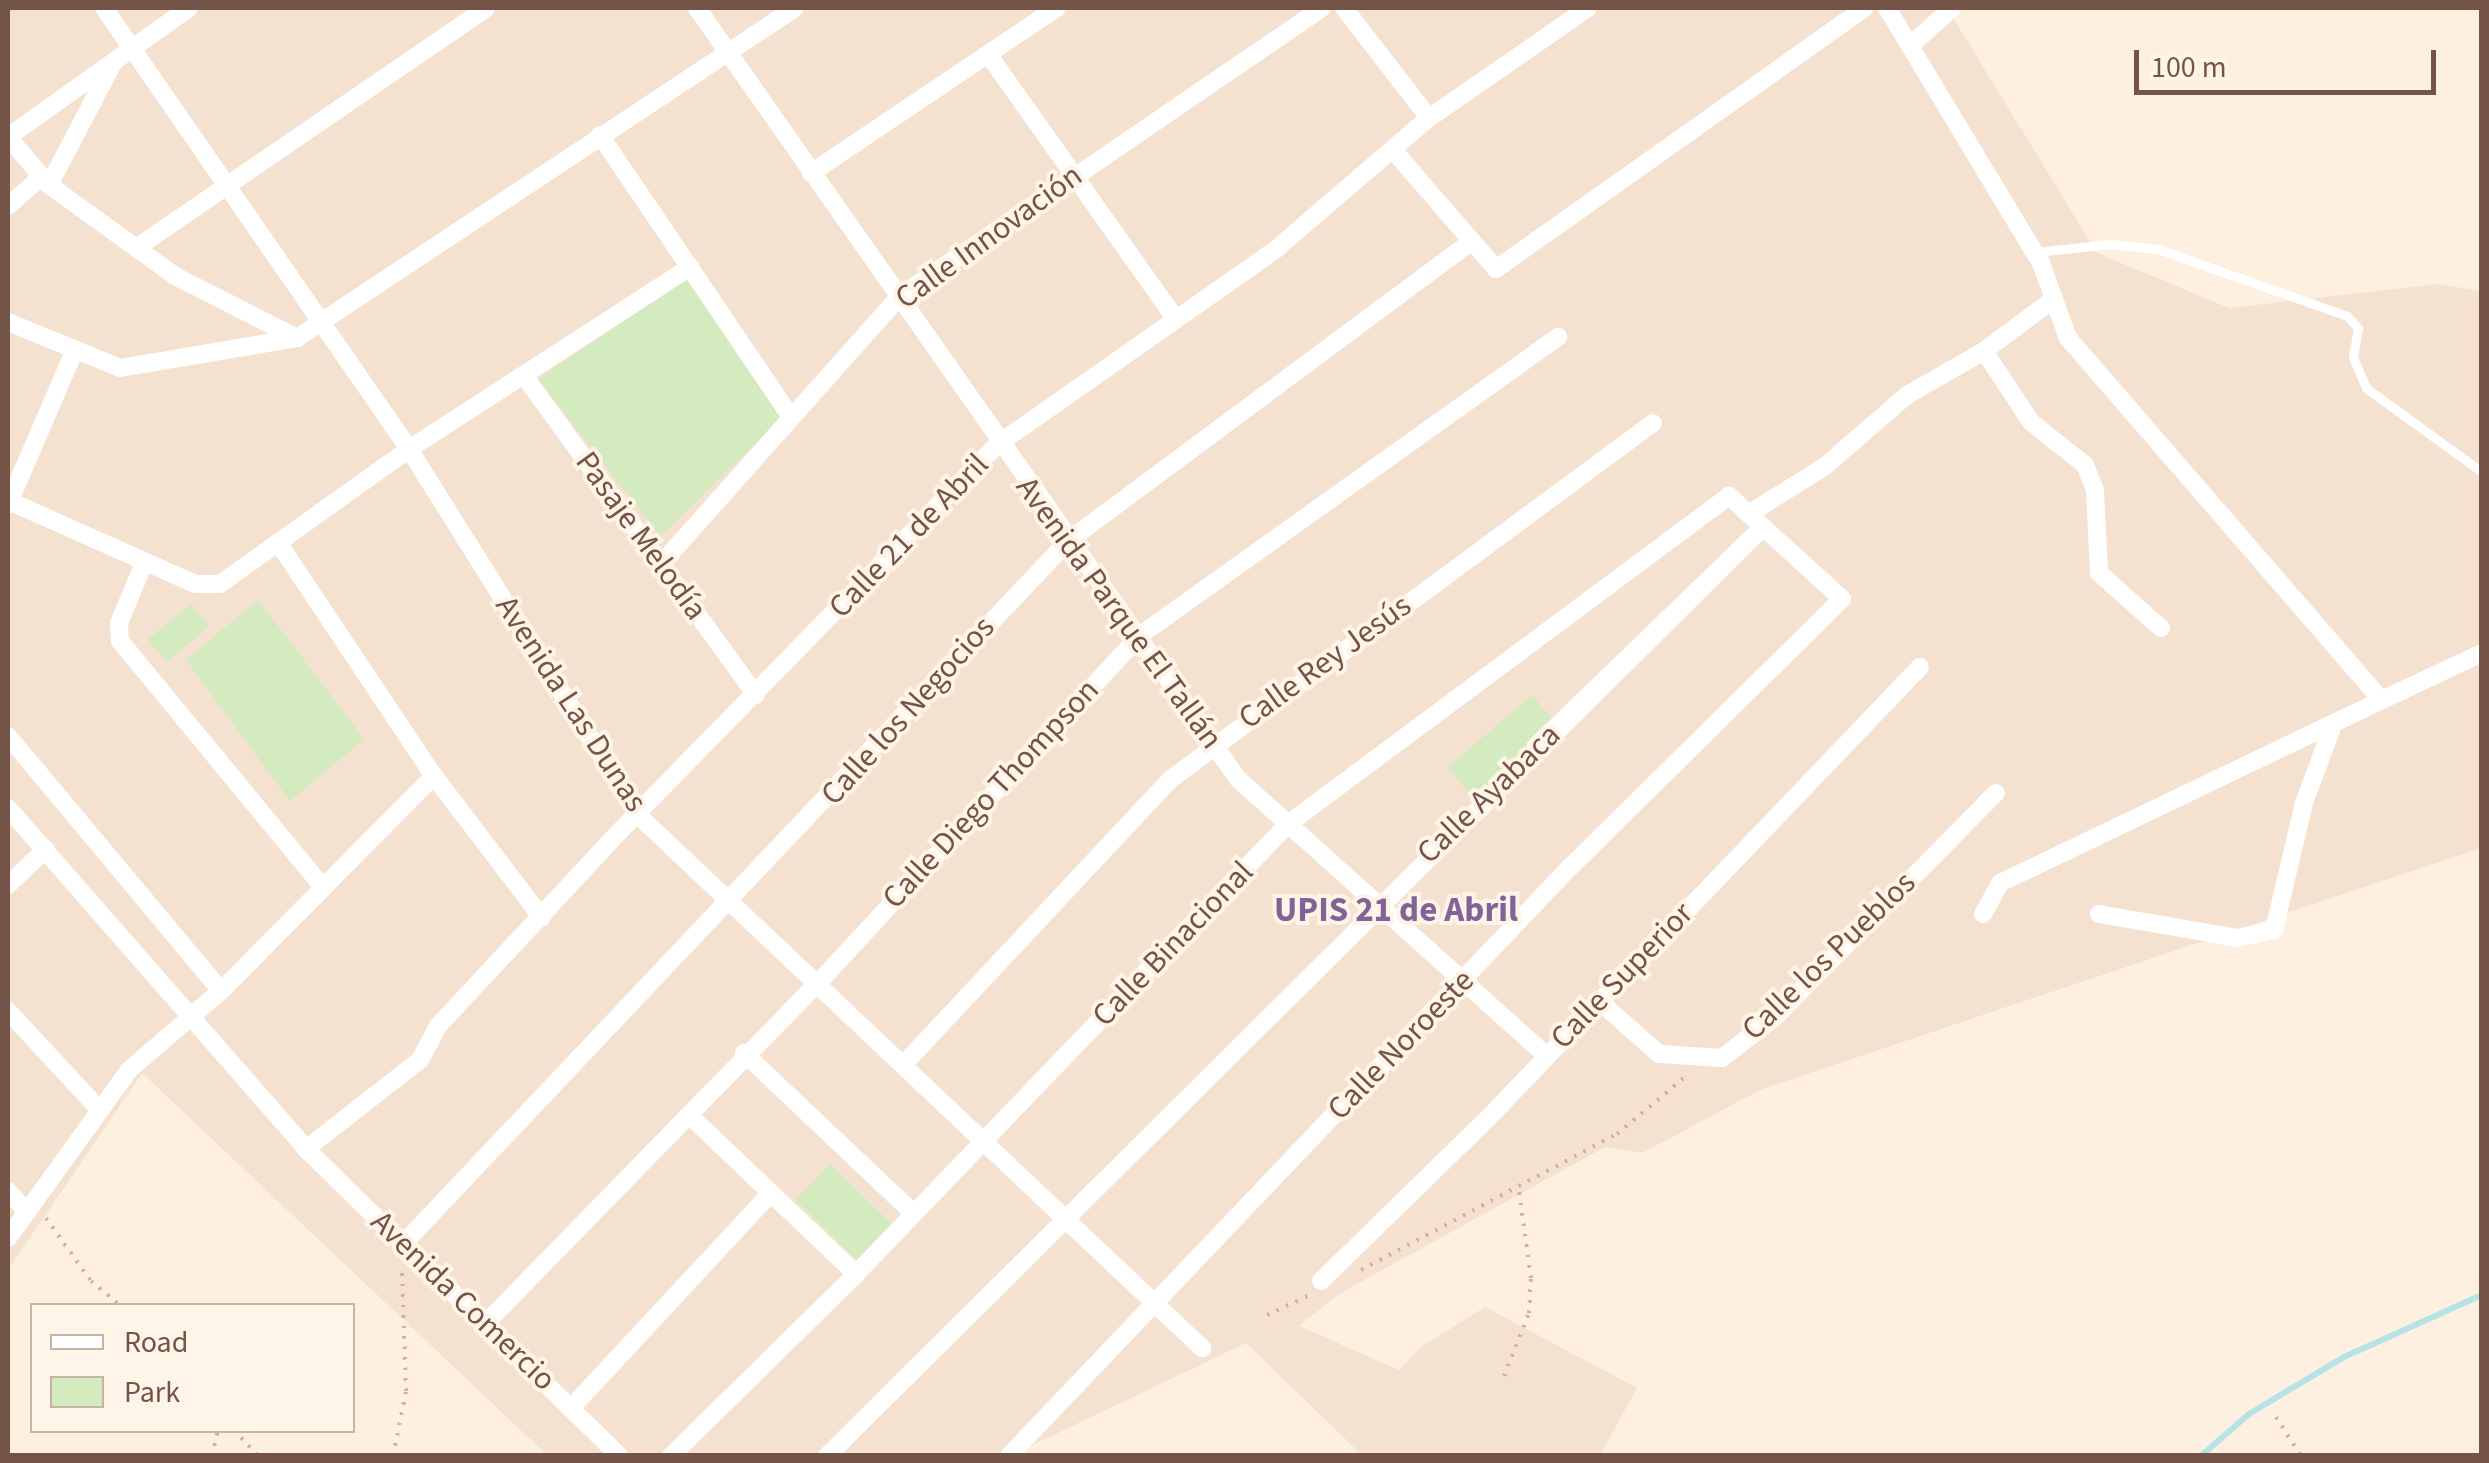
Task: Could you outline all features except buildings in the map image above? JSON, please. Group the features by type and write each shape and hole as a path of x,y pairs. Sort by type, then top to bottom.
{"street":[{"name":"Avenida Las Dunas","path":"104,8 124,51 226,183 409,449 639,816 1202,1348"},
{"path":"188,8 8,137 45,181 175,276 298,338"},
{"path":"136,248 486,8"},
{"name":"Avenida Parque El Tallán","path":"697,8 998,444 1139,636 1212,745 1288,824 1546,1054"},
{"path":"8,322 120,368 298,338 795,8"},
{"path":"811,173 1056,8"},
{"name":"Calle Innovación","path":"662,563 789,414 899,297 1322,8"},
{"path":"1344,8 1429,118"},
{"name":"Calle 21 de Abril","path":"306,1148 420,1060 438,1026 998,444 1276,249 1429,118 1588,8"},
{"path":"1394,150 1469,243 1496,269 1864,8"},
{"path":"1887,8 2034,252 2068,338 2382,700"},
{"path":"1910,46 1952,8"},
{"path":"8,206 45,181 124,51"},
{"path":"988,54 1070,178 1174,317"},
{"path":"600,136 789,414"},
{"name":"Calle los Negocios","path":"404,1243 733,902 1068,541 1469,243"},
{"path":"74,352 8,503 144,563 208,586 279,544 409,449 690,268"},
{"path":"1759,519 1907,395 1984,351 2051,301"},
{"name":"Calle Diego Thompson","path":"486,1324 744,1053 818,982 1139,636 1558,336"},
{"path":"1984,351 2031,422 2085,465 2095,490 2098,572 2161,628"},
{"name":"Pasaje Melodía","path":"525,377 756,695"},
{"name":"Calle Rey Jesús","path":"903,1066 1171,779 1653,423"},
{"name":"Calle Binacional","path":"672,1456 984,1143 1288,824 1730,496 1759,519"},
{"name":"Calle Noroeste","path":"1009,1456 1464,980 1842,598 1759,519"},
{"name":"Calle Ayabaca","path":"1535,746 1759,519"},
{"name":"Calle Ayabaca","path":"827,1456 1759,519"},
{"path":"279,544 434,776 542,918"},
{"path":"144,563 118,622 120,641 322,887"},
{"path":"1982,914 2000,883 2482,654"},
{"name":"Calle Superior","path":"1320,1285 1920,667"},
{"path":"2100,914 2238,938 2274,930 2304,803 2333,725"},
{"path":"8,736 221,991"},
{"path":"8,1238 97,1108 221,991 434,776"},
{"name":"Calle los Pueblos","path":"1598,1000 1659,1054 1705,1060 1722,1058 1774,1018 1996,793"},
{"name":"Avenida Comercio","path":"8,808 194,1015 306,1148 619,1456"},
{"path":"8,885 46,849"},
{"path":"8,1011 97,1108"},
{"path":"744,1053 913,1214"},
{"path":"689,1115 856,1274"},
{"path":"8,1191 30,1208"},
{"path":"572,1406 771,1193"}],"lane":[{"path":"2034,252 2111,244 2158,249 2347,316 2358,328 2353,357 2366,388 2482,472"}],"path":[{"path":"1348,1277 1617,1134 1705,1060"},
{"path":"1504,1376 1529,1313 1531,1278 1518,1184"},
{"path":"30,1208 92,1281 117,1303"},
{"path":"394,1456 406,1391 399,1302 404,1243"},
{"path":"1266,1315 1320,1285"},
{"path":"2276,1417 2301,1456"},
{"path":"237,1433 258,1456"}],"shaded area":[{"path":"8,8 1947,8 2097,253 2229,308 2438,284 2481,291 2481,848 1762,1089 1642,1153 1605,1147 1339,1294 1299,1326 1399,1370 1421,1347 1485,1307 1637,1388 1600,1455 1362,1455 1246,1343 1012,1455 547,1455 142,1073 8,1270"}],"green space":[{"path":"688,278 791,409 660,536 538,379"},
{"path":"258,600 364,739 290,801 186,660"},
{"path":"191,604 209,627 166,662 148,639"},
{"path":"1532,695 1558,726 1474,799 1448,767"},
{"path":"830,1164 895,1227 860,1263 796,1200"}],"waterway":[{"path":"2201,1456 2249,1414 2344,1357 2482,1295"}],"district":[{"name":"UPIS 21 de Abril","path":"1396,910"}]}
